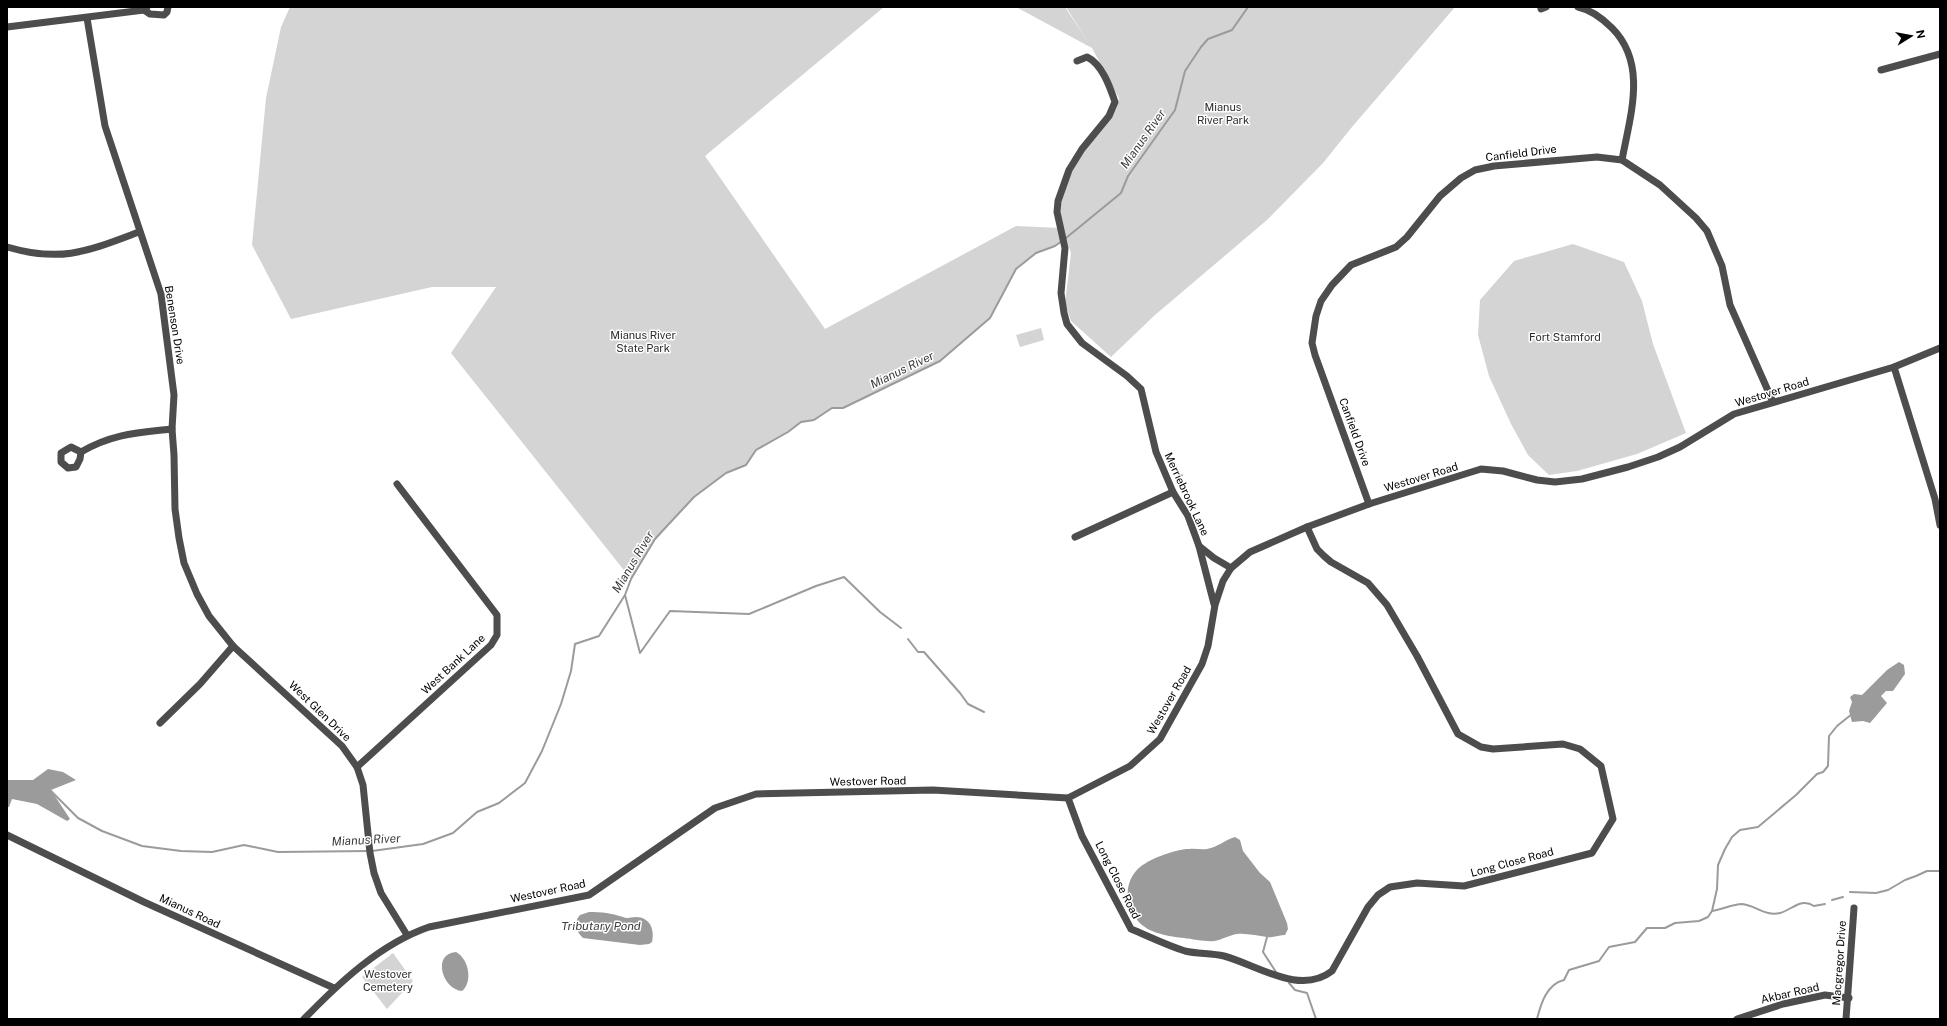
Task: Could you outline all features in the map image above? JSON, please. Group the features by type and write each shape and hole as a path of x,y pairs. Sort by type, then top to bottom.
{"street":[{"path":"7,27 87,18 146,8 150,14 164,15 167,12 168,7"},
{"path":"1578,7 1594,12 1619,34 1629,55 1635,89 1622,160"},
{"name":"Benenson Drive","path":"87,18 105,126 139,232 161,294 174,394 172,429 175,508 184,564 197,594"},
{"path":"1881,70 1940,54"},
{"name":"Merriebrook Lane","path":"1076,61 1087,57 1095,63 1110,87 1115,102 1109,116 1082,149 1064,180 1056,212 1065,248 1062,293 1067,324 1082,343 1127,376 1141,389 1156,452 1173,492 1188,516 1199,546 1215,605"},
{"name":"Canfield Drive","path":"1369,504 1315,355 1312,343 1316,316 1321,301 1332,285 1351,265 1396,247 1407,237 1451,185 1475,170 1494,166 1571,158 1597,157 1622,160 1660,184 1696,218 1707,231 1722,266 1730,305 1773,402"},
{"path":"7,246 24,252 62,255 94,249 139,232"},
{"name":"Westover Road","path":"304,1019 334,988 407,935 428,927 589,895 715,808 756,794 933,790 1068,798 1130,766 1160,739 1202,664 1208,646 1215,605 1223,581 1231,568 1250,552 1307,527 1369,504 1481,469 1510,473 1536,480 1555,482 1582,479 1628,467 1658,457 1680,447 1734,414 1894,367 1940,348"},
{"path":"1894,367 1935,499 1940,525"},
{"path":"80,452 97,443 117,436 172,429"},
{"name":"West Bank Lane","path":"357,767 491,645 498,634 497,615 397,484"},
{"path":"1075,537 1173,492"},
{"name":"Long Close Road","path":"1068,798 1082,836 1131,929 1186,951 1223,956 1272,975 1292,980 1325,977 1332,971 1368,907 1378,895 1390,887 1417,883 1464,886 1592,852 1613,819 1601,766 1580,749 1562,744 1493,749 1481,747 1458,734 1417,656 1387,606 1368,583 1331,562 1324,556 1317,549 1307,527"},
{"name":"Merriebrook Lane","path":"1199,546 1214,558 1231,568"},
{"name":"West Glen Drive","path":"197,594 209,616 233,646 342,746 357,767 363,785 371,861 381,893 407,935"},
{"path":"160,723 200,684 233,646"},
{"name":"Mianus Road","path":"7,835 37,851 165,912 334,988"},
{"name":"Macgregor Drive","path":"1846,1019 1849,998 1854,908"},
{"name":"Akbar Road","path":"1738,1019 1783,1004 1825,995 1849,998"}],"green space":[{"name":"Mianus River State Park","path":"290,7 884,7 705,156 825,329 1016,226 1060,228 1061,199 1068,178 1089,143 1112,116 1118,105 1119,98 1092,48 1016,7 1065,7 1088,42 1066,7 1455,7 1323,163 1267,220 1155,315 1111,357 1071,321 1065,304 1071,253 1066,238 1055,246 1036,253 1016,269 990,318 940,361 843,408 832,408 814,420 801,422 788,432 756,450 746,465 726,473 694,497 655,539 631,579 451,353 496,287 432,287 291,319 252,245 266,98 281,27"},
{"name":"Fort Stamford","path":"1573,244 1624,262 1642,301 1653,344 1686,433 1637,454 1577,471 1549,475 1528,455 1511,424 1489,376 1478,335 1480,300 1514,261"},
{"path":"1041,328 1044,340 1020,347 1016,335"},
{"name":"Westover Cemetery","path":"393,953 413,981 387,1009 362,977"}],"water":[{"path":"1899,662 1904,665 1905,674 1893,691 1886,691 1881,696 1887,703 1870,723 1863,721 1852,722 1849,711 1852,702 1850,697 1854,694 1862,695 1887,670"},
{"path":"48,769 63,772 76,780 51,790 70,819 67,821 37,804 12,799 9,807 7,807 7,780 33,780"},
{"path":"1235,837 1240,840 1243,851 1260,873 1270,882 1287,923 1288,929 1285,935 1269,937 1237,934 1217,940 1204,941 1165,935 1148,929 1141,924 1131,909 1128,898 1129,883 1137,869 1155,858 1179,850 1211,848"},
{"name":"Tributary Pond","path":"589,912 606,913 626,918 636,917 645,919 652,929 652,942 649,944 640,945 583,938 577,930 576,924 580,915"},
{"path":"456,952 464,960 468,971 468,982 462,991 455,989 450,985 442,972 444,959 448,954"}],"waterway":[{"name":"Mianus River","path":"372,851 423,844 453,833 477,812 499,803 525,783 542,751 561,704 571,671 575,644 599,636 625,595 631,579 655,539 694,497 726,473 746,465 756,450 788,432 801,422 814,420 832,408 843,408 940,361 990,318 1016,269 1036,253 1055,246 1121,193 1128,176 1175,110 1185,71 1201,47 1208,39 1232,30 1248,7"},
{"path":"625,595 640,653 670,611 749,614 816,586 844,577 880,612 901,628"},
{"path":"908,639 918,652 924,652 968,704 984,712"},
{"path":"1537,1019 1543,1001 1549,990 1558,982 1564,980 1569,970 1599,961 1609,947 1635,942 1647,928 1665,928 1675,923 1699,921 1708,917 1712,911 1717,889 1718,865 1732,837 1740,830 1758,827 1796,795 1817,774 1823,772 1828,766 1829,736 1837,726 1852,714"},
{"name":"Mianus River","path":"50,790 78,818 102,831 142,846 181,851 212,852 244,845 278,852 368,851"},
{"path":"1850,892 1876,893 1888,890 1905,880 1927,871 1940,871"},
{"path":"1832,900 1843,897"},
{"path":"1712,911 1742,904 1775,914 1801,903 1814,906 1825,904"},
{"path":"1267,937 1263,952 1276,972"},
{"path":"1289,983 1295,990 1307,993 1316,1019"}],"park label":[{"name":"Mianus River Park","path":"1223,113"}]}
